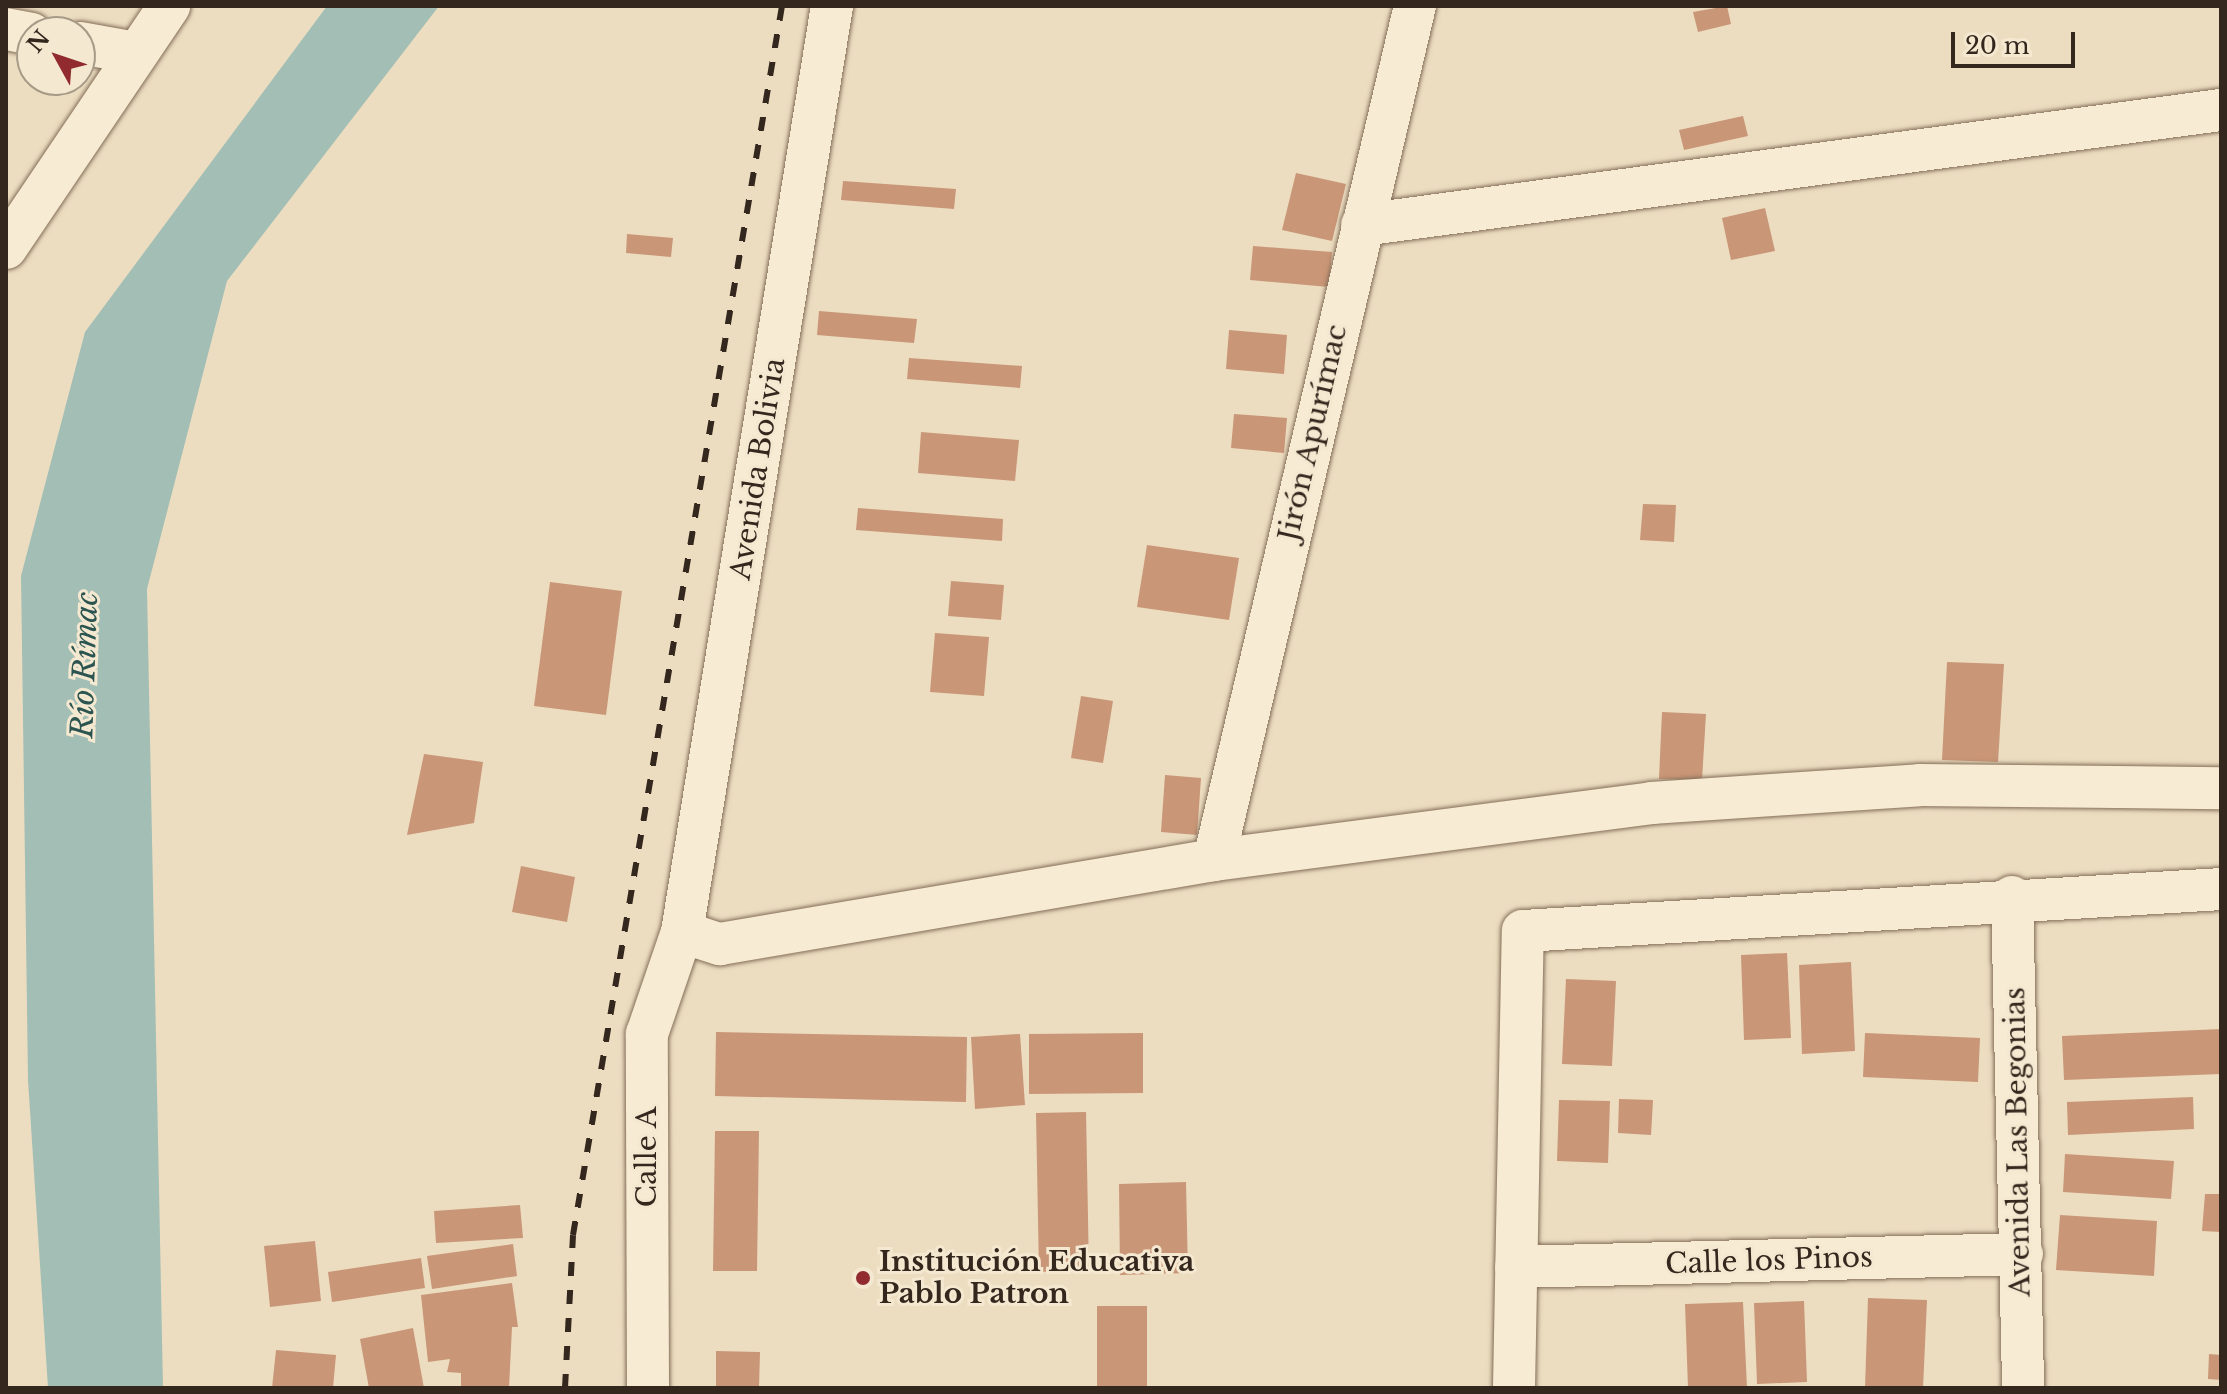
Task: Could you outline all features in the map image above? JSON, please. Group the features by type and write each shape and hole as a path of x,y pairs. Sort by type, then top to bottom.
{"street":[{"path":"6,248 169,6"},
{"name":"Avenida Bolivia","path":"682,932 832,6"},
{"name":"Jirón Apurímac","path":"1214,860 1415,6"},
{"path":"96,46 137,53"},
{"path":"1362,225 2221,110"},
{"path":"682,932 720,944 1214,860 1667,802 1919,785 2221,788"},
{"path":"1514,1388 1523,931 2012,897 2221,889"},
{"name":"Avenida Las Begonias","path":"2012,897 2023,1388"},
{"name":"Calle A","path":"648,1388 647,1034 682,932"},
{"name":"Calle los Pinos","path":"1516,1267 2022,1254"}],"water":[{"name":"Río Rímac","path":"327,6 439,6 227,281 147,589 163,1388 48,1388 28,1080 21,576 85,332"}],"building":[{"path":"1727,6 1731,24 1698,32 1693,12"},
{"path":"1743,116 1748,136 1684,150 1679,130"},
{"path":"1296,173 1346,184 1332,241 1282,230"},
{"path":"843,181 956,189 954,209 841,200"},
{"path":"1765,208 1775,251 1731,260 1722,218"},
{"path":"627,234 673,238 671,257 626,253"},
{"path":"1253,246 1332,252 1329,287 1250,280"},
{"path":"819,311 917,319 914,343 817,335"},
{"path":"1229,330 1287,335 1284,374 1226,369"},
{"path":"909,358 1022,366 1020,388 907,379"},
{"path":"1234,414 1287,418 1284,453 1231,448"},
{"path":"921,432 1019,440 1015,481 918,473"},
{"path":"1643,504 1676,505 1674,542 1640,540"},
{"path":"858,508 1003,519 1002,541 856,530"},
{"path":"1147,545 1239,558 1229,620 1137,607"},
{"path":"951,581 1004,585 1001,620 948,616"},
{"path":"550,582 622,591 606,715 534,706"},
{"path":"935,633 989,637 984,696 930,692"},
{"path":"1947,662 2004,664 1998,762 1942,760"},
{"path":"1081,696 1113,701 1103,763 1071,758"},
{"path":"1662,712 1706,714 1702,780 1659,779"},
{"path":"424,754 483,762 474,823 407,835"},
{"path":"1165,775 1201,778 1197,835 1161,832"},
{"path":"521,866 575,877 567,922 512,912"},
{"path":"1787,953 1791,1038 1744,1040 1741,955"},
{"path":"1851,962 1855,1051 1802,1054 1799,965"},
{"path":"1566,979 1616,981 1612,1066 1562,1064"},
{"path":"2221,1029 2221,1074 2064,1080 2062,1036"},
{"path":"716,1032 967,1037 966,1102 715,1096"},
{"path":"1143,1033 1143,1093 1029,1094 1029,1034"},
{"path":"1865,1033 1980,1038 1978,1082 1863,1077"},
{"path":"1020,1034 1025,1105 975,1109 971,1037"},
{"path":"2193,1097 2194,1129 2068,1135 2067,1102"},
{"path":"1619,1099 1653,1100 1651,1135 1618,1133"},
{"path":"1559,1100 1610,1101 1608,1163 1557,1161"},
{"path":"1086,1112 1089,1270 1039,1272 1036,1113"},
{"path":"715,1131 759,1131 757,1271 713,1271"},
{"path":"2065,1154 2174,1161 2171,1199 2063,1192"},
{"path":"1186,1182 1188,1273 1120,1275 1119,1184"},
{"path":"2205,1194 2221,1194 2221,1232 2202,1231"},
{"path":"520,1205 523,1238 436,1243 434,1211"},
{"path":"2060,1215 2157,1221 2154,1276 2056,1270"},
{"path":"315,1241 321,1301 270,1307 264,1246"},
{"path":"513,1244 517,1276 432,1289 427,1256"},
{"path":"421,1258 425,1288 332,1302 328,1272"},
{"path":"512,1283 518,1327 512,1327 509,1388 461,1388 461,1373 447,1372 450,1359 428,1362 421,1295"},
{"path":"1868,1298 1927,1300 1923,1388 1865,1388"},
{"path":"1804,1301 1807,1382 1757,1384 1754,1303"},
{"path":"1743,1302 1747,1388 1688,1388 1685,1304"},
{"path":"1097,1306 1147,1306 1147,1388 1097,1388"},
{"path":"413,1328 424,1388 369,1388 360,1339"},
{"path":"276,1350 336,1355 333,1388 272,1388"},
{"path":"716,1351 760,1352 759,1388 716,1388"},
{"path":"2209,1354 2221,1355 2221,1380 2208,1379"}],"railway":[{"path":"565,1388 573,1235 782,6"}],"place":[{"name":"Institución Educativa Pablo Patron","path":"863,1278"}]}
